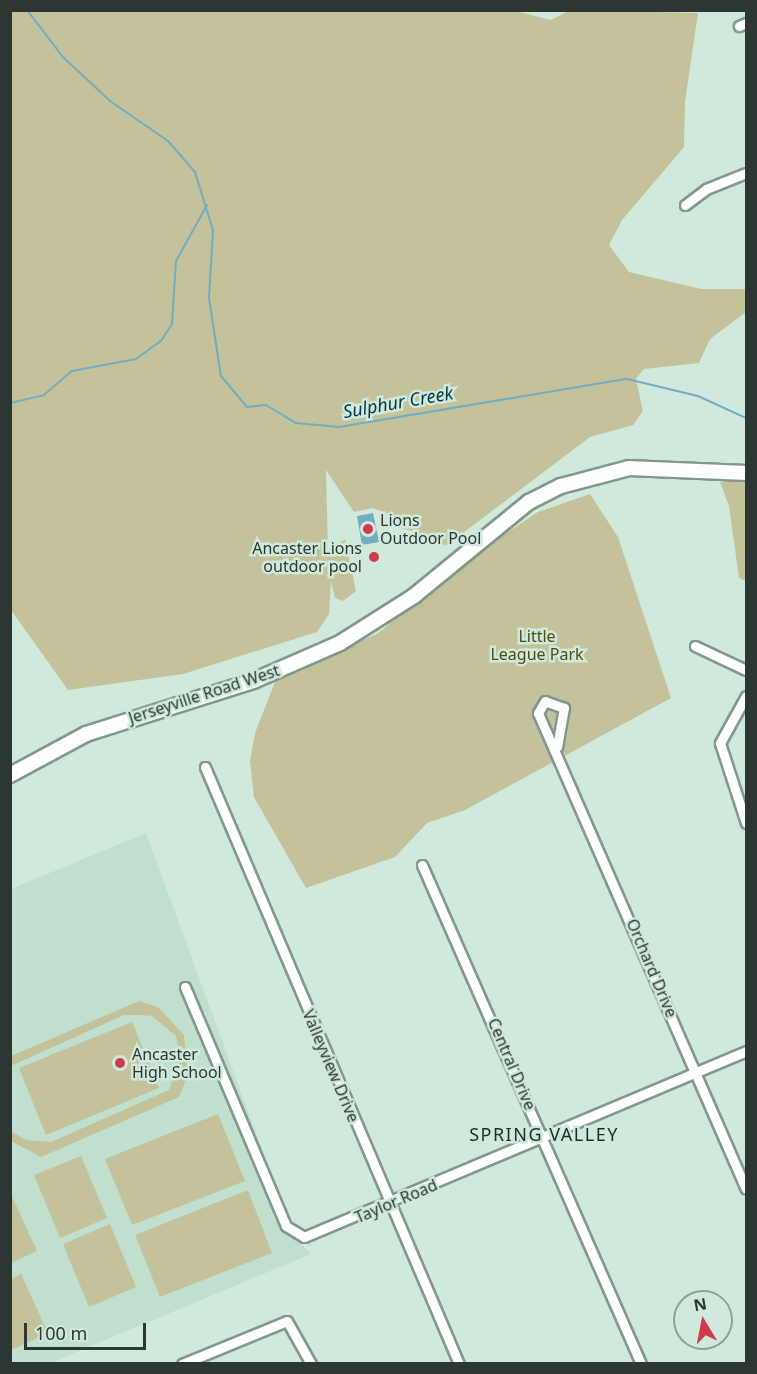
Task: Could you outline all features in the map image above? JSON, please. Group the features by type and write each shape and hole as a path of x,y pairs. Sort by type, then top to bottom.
{"main road":[{"name":"Jerseyville Road West","path":"10,775 86,734 253,681 340,643 414,597 529,502 561,486 628,468 747,473"}],"street":[{"path":"685,205 706,189 747,173"},
{"path":"695,646 747,669"},
{"path":"747,696 720,742 747,823"},
{"name":"Orchard Drive","path":"557,747 564,708 545,701 538,713 557,747 747,1189"},
{"name":"Valleyview Drive","path":"205,767 459,1364"},
{"name":"Central Drive","path":"422,865 641,1364"},
{"name":"Taylor Road","path":"185,987 286,1226 304,1238 390,1204 747,1051"},
{"path":"182,1364 287,1322 311,1364"}],"shaded area":[{"name":"Ancaster High School","path":"146,833 294,1237 311,1254 50,1363 11,1364 11,889"}],"green space":[{"path":"512,10 551,20 570,10 698,13 685,102 684,147 622,220 609,245 629,272 701,289 746,289 746,312 710,339 699,363 644,369 636,379 643,411 633,425 590,437 447,545 426,543 416,532 400,528 397,517 373,508 354,512 326,470 328,551 345,539 356,591 343,601 335,598 331,581 329,614 317,632 183,674 68,690 11,610 11,11"},
{"path":"746,476 746,581 739,578 729,506 720,482"},
{"name":"Little League Park","path":"590,494 618,537 671,698 465,810 427,823 395,857 306,888 254,797 250,761 255,733 277,677 377,634 472,556 538,512"},
{"path":"139,1001 158,1007 184,1035 188,1074 179,1097 41,1157 11,1141 11,1131 26,1140 51,1142 169,1090 181,1060 176,1036 152,1016 124,1015 11,1066 11,1056"},
{"path":"132,1022 159,1088 46,1135 19,1068"},
{"path":"218,1114 245,1181 132,1225 105,1159"},
{"path":"81,1156 107,1218 60,1238 34,1175"},
{"path":"248,1190 272,1253 160,1297 135,1235"},
{"path":"10,1192 37,1251 11,1263 10,1263"},
{"path":"110,1224 136,1287 89,1307 63,1244"},
{"path":"21,1274 48,1333 11,1350 11,1279"}],"water":[{"name":"Lions Outdoor Pool","path":"373,513 379,542 362,545 357,516"}],"waterway":[{"name":"Sulphur Creek","path":"27,10 63,57 110,101 168,141 195,172 213,230 209,298 221,376 247,407 266,405 296,423 339,427 627,379 698,396 746,418"},
{"path":"10,403 44,395 72,371 136,359 161,341 172,324 176,261 207,205"}],"place":[{"name":"Lions Outdoor Pool","path":"368,529"},
{"name":"Ancaster Lions outdoor pool","path":"374,557"},
{"name":"Ancaster High School","path":"120,1063"}],"district":[{"name":"SPRING VALLEY","path":"544,1134"}]}
